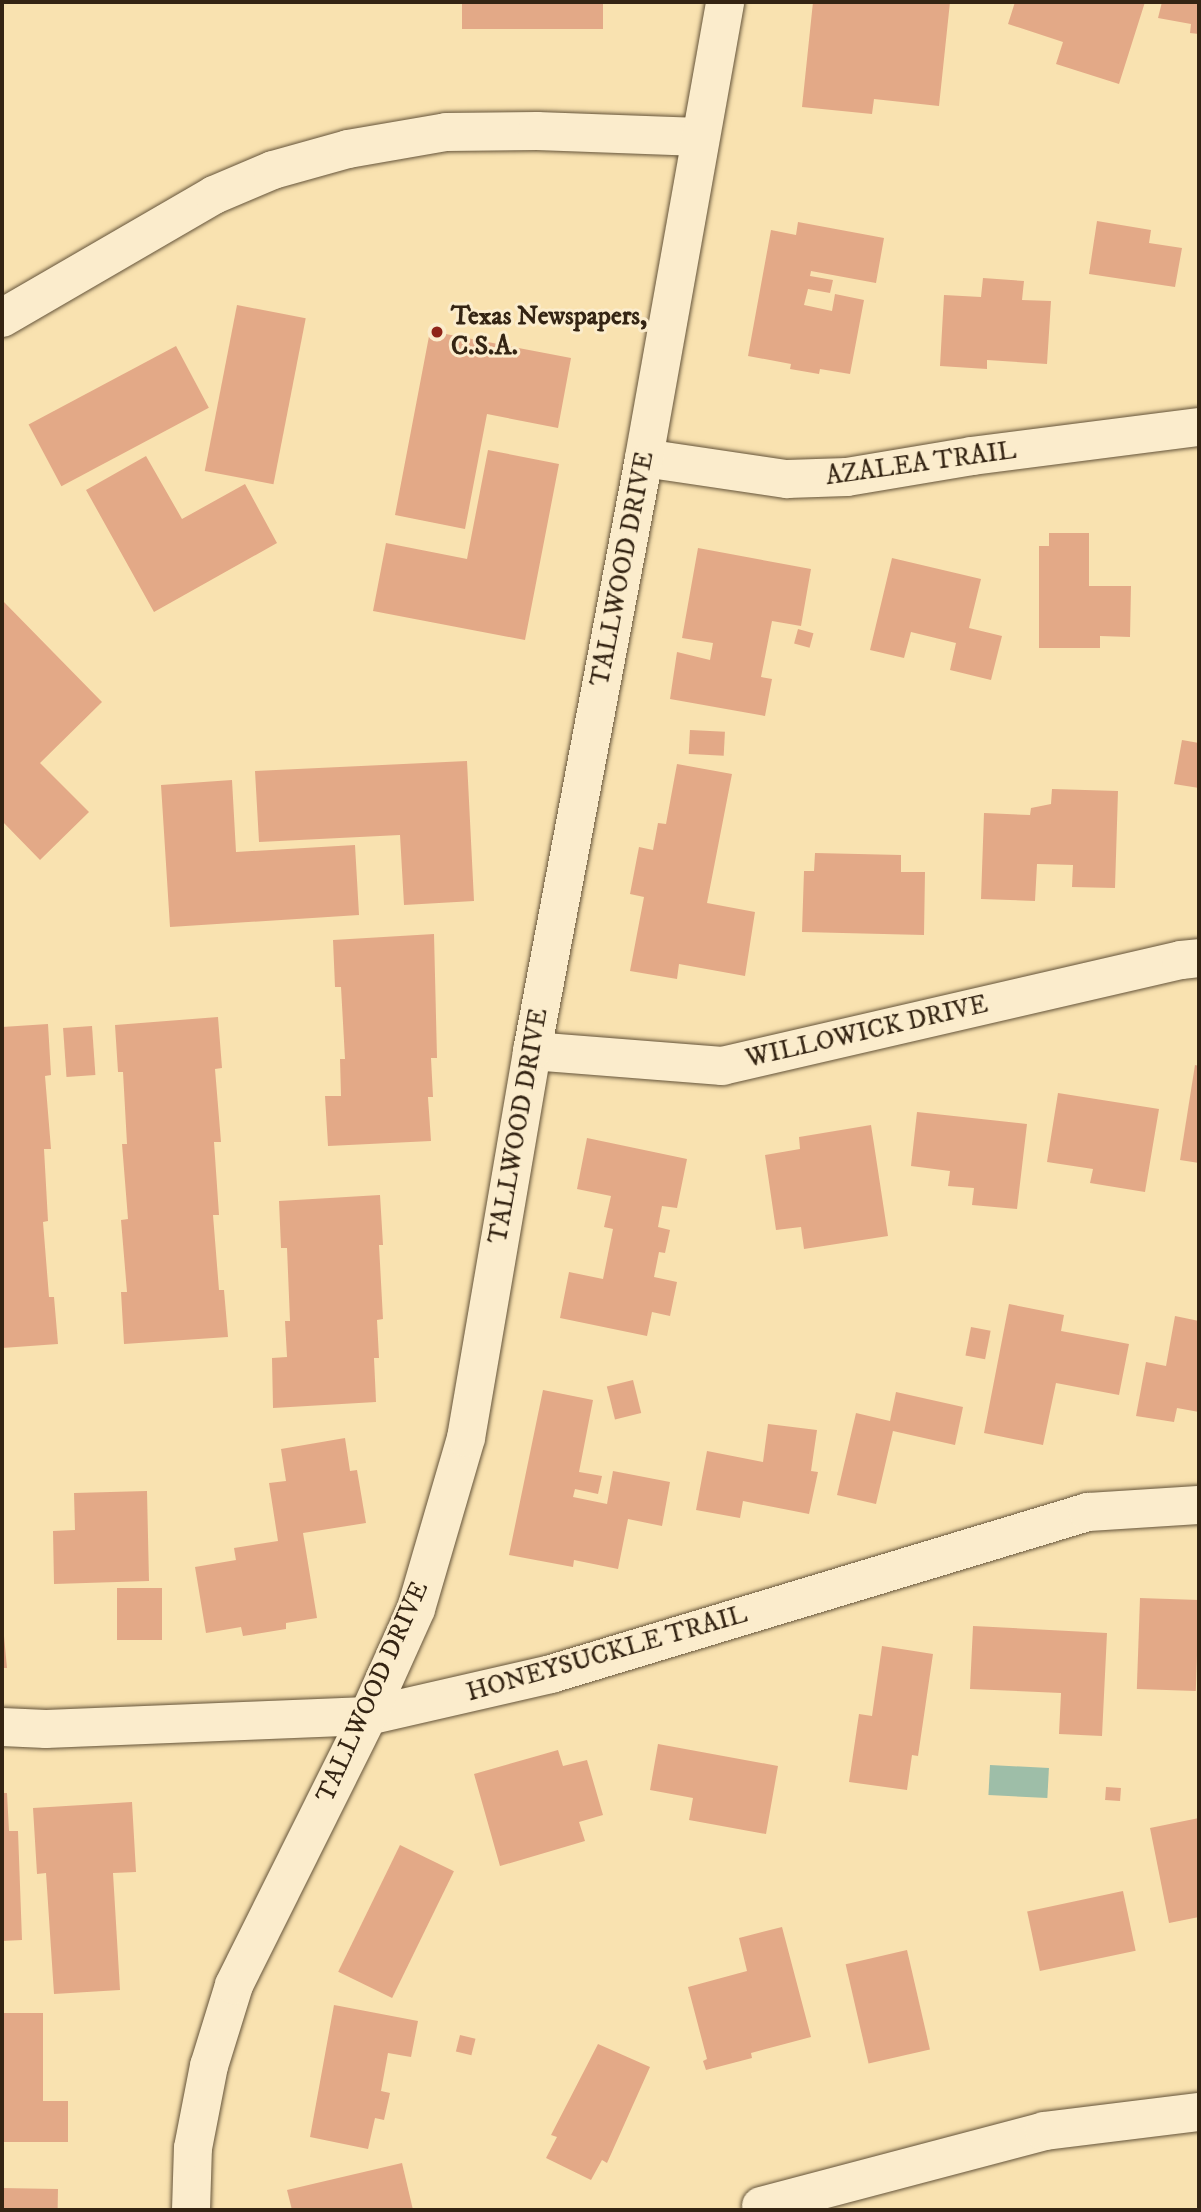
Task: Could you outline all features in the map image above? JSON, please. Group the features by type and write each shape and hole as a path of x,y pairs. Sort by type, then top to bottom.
{"street":[{"name":"TALLWOOD DRIVE","path":"191,2210 193,2148 209,2066 234,1984 368,1716 416,1609 466,1438 532,1051 644,458 725,2"},
{"path":"2,318 214,195 273,170 348,149 446,132 537,131 700,137"},
{"name":"AZALEA TRAIL","path":"644,458 787,479 848,477 972,456 1199,427"},
{"name":"WILLOWICK DRIVE","path":"532,1051 722,1066 1199,958"},
{"name":"HONEYSUCKLE TRAIL","path":"2,1727 46,1729 368,1716 551,1674 1088,1513 1199,1505"},
{"path":"761,2206 1044,2131 1199,2112"}],"shaded area":[{"path":"990,1765 1049,1768 1047,1798 988,1795"}],"building":[{"path":"462,2 603,2 603,29 462,29"},
{"path":"813,2 950,2 939,106 874,99 872,114 802,107"},
{"path":"1015,2 1145,2 1119,84 1056,64 1063,42 1008,24"},
{"path":"1162,2 1199,2 1199,34 1190,33 1191,24 1158,18"},
{"path":"1097,221 1151,230 1149,243 1182,248 1175,287 1089,274"},
{"path":"798,222 884,238 876,283 811,271 810,276 833,280 830,293 808,289 804,305 832,311 835,294 864,300 850,374 820,369 819,374 790,369 791,364 748,356 771,230 796,235"},
{"path":"983,278 1024,281 1022,300 1051,301 1047,364 987,360 987,369 940,366 944,295 981,297"},
{"path":"237,305 306,318 273,484 205,471"},
{"path":"430,331 571,358 558,428 487,414 465,529 395,515"},
{"path":"176,346 209,408 61,486 29,424"},
{"path":"488,450 559,464 525,640 373,611 386,543 467,559"},
{"path":"146,456 182,519 245,484 277,543 154,612 86,490"},
{"path":"1049,533 1089,533 1089,586 1131,586 1130,637 1100,636 1100,648 1039,648 1039,546 1049,546"},
{"path":"698,548 811,569 801,626 772,621 761,677 772,679 765,716 670,699 677,652 710,660 713,643 682,638"},
{"path":"892,558 981,579 969,628 1002,636 991,680 950,670 956,643 911,632 904,658 870,650"},
{"path":"2,600 102,702 40,763 89,812 40,860 2,821"},
{"path":"798,629 813,633 810,648 794,643"},
{"path":"690,730 725,732 724,756 689,754"},
{"path":"1182,740 1199,743 1199,788 1174,784"},
{"path":"467,761 474,901 404,905 400,835 259,842 255,771"},
{"path":"677,764 732,774 707,903 755,912 745,976 679,964 677,979 630,971 644,897 630,894 639,847 653,850 658,823 666,824"},
{"path":"232,780 236,852 355,845 359,915 170,927 161,785"},
{"path":"1052,789 1118,791 1115,888 1072,887 1073,865 1037,864 1035,901 981,899 984,813 1030,815 1031,808 1051,804"},
{"path":"815,853 901,855 901,872 925,872 924,935 802,932 804,871 814,871"},
{"path":"434,934 437,1058 431,1058 433,1097 428,1097 431,1141 328,1146 325,1096 341,1096 340,1059 345,1059 341,987 335,987 333,940"},
{"path":"218,1017 222,1068 215,1069 221,1142 214,1142 219,1215 213,1215 219,1290 224,1290 228,1337 124,1344 121,1292 127,1292 121,1220 128,1219 122,1144 127,1144 123,1072 118,1072 115,1025"},
{"path":"48,1024 51,1075 45,1076 51,1149 44,1149 48,1221 43,1222 49,1297 54,1297 58,1344 2,1348 2,1027"},
{"path":"92,1026 95,1075 66,1077 63,1028"},
{"path":"1195,1065 1199,1066 1199,1163 1180,1160"},
{"path":"1058,1093 1159,1109 1145,1192 1090,1183 1093,1169 1047,1162"},
{"path":"917,1112 1027,1124 1017,1209 972,1205 974,1188 948,1186 950,1171 911,1166"},
{"path":"871,1125 888,1236 804,1249 801,1227 776,1230 765,1155 800,1149 799,1137"},
{"path":"587,1138 687,1159 677,1208 662,1206 658,1227 670,1230 665,1253 659,1252 654,1277 677,1282 670,1316 652,1312 647,1336 560,1318 569,1272 603,1279 613,1229 604,1227 611,1196 577,1189"},
{"path":"380,1195 383,1245 379,1245 383,1319 377,1320 379,1358 374,1358 376,1402 273,1408 272,1358 287,1357 285,1321 290,1321 287,1248 281,1248 279,1201"},
{"path":"1009,1304 1064,1315 1061,1331 1129,1344 1119,1395 1056,1383 1043,1445 984,1433"},
{"path":"1175,1316 1199,1321 1199,1412 1177,1408 1174,1422 1136,1416 1146,1362 1166,1366"},
{"path":"971,1327 991,1331 985,1359 965,1355"},
{"path":"633,1380 641,1413 615,1420 607,1387"},
{"path":"543,1390 593,1400 579,1472 602,1476 598,1494 575,1489 573,1497 607,1504 613,1471 670,1482 662,1526 628,1519 618,1569 574,1560 573,1567 509,1555"},
{"path":"896,1392 963,1407 955,1445 893,1431 876,1504 837,1495 856,1413 890,1421"},
{"path":"768,1424 817,1430 811,1471 818,1472 809,1514 743,1501 740,1518 696,1510 707,1451 763,1462"},
{"path":"345,1438 350,1471 357,1470 366,1523 303,1533 317,1618 286,1623 286,1629 243,1636 241,1627 206,1633 195,1567 236,1560 234,1548 278,1541 269,1483 286,1481 281,1449"},
{"path":"147,1491 149,1581 54,1584 53,1531 75,1530 74,1493"},
{"path":"117,1588 162,1588 162,1640 117,1640"},
{"path":"1140,1598 1199,1600 1196,1691 1137,1689"},
{"path":"2,1615 7,1668 2,1668"},
{"path":"973,1626 1107,1633 1102,1736 1059,1734 1061,1693 970,1689"},
{"path":"882,1646 933,1654 918,1756 912,1755 907,1790 849,1782 859,1714 872,1716"},
{"path":"658,1744 778,1766 766,1834 689,1820 693,1798 650,1790"},
{"path":"558,1750 563,1766 587,1760 603,1815 579,1822 585,1841 500,1866 474,1774"},
{"path":"1106,1787 1121,1788 1120,1801 1105,1800"},
{"path":"2,1793 7,1793 9,1831 18,1831 22,1940 2,1941"},
{"path":"132,1802 136,1872 113,1873 120,1990 54,1994 46,1873 37,1874 33,1808"},
{"path":"1199,1818 1199,1917 1169,1923 1150,1828"},
{"path":"400,1845 454,1871 392,1998 338,1972"},
{"path":"1123,1891 1136,1951 1040,1971 1027,1911"},
{"path":"782,1927 811,2037 751,2053 752,2058 706,2070 703,2061 707,2059 688,1987 747,1971 739,1938"},
{"path":"907,1950 930,2049 869,2064 846,1964"},
{"path":"334,2005 418,2021 411,2057 388,2053 381,2091 390,2093 384,2120 375,2118 368,2149 310,2137"},
{"path":"2,2013 43,2013 43,2101 68,2101 68,2142 2,2142"},
{"path":"460,2035 476,2039 471,2055 456,2051"},
{"path":"598,2044 650,2067 607,2163 602,2160 591,2180 546,2158 557,2137 551,2135"},
{"path":"402,2163 413,2210 292,2210 287,2190"},
{"path":"2,2188 58,2189 58,2210 2,2210"}],"place":[{"name":"Texas Newspapers, C.S.A.","path":"437,332"}]}
